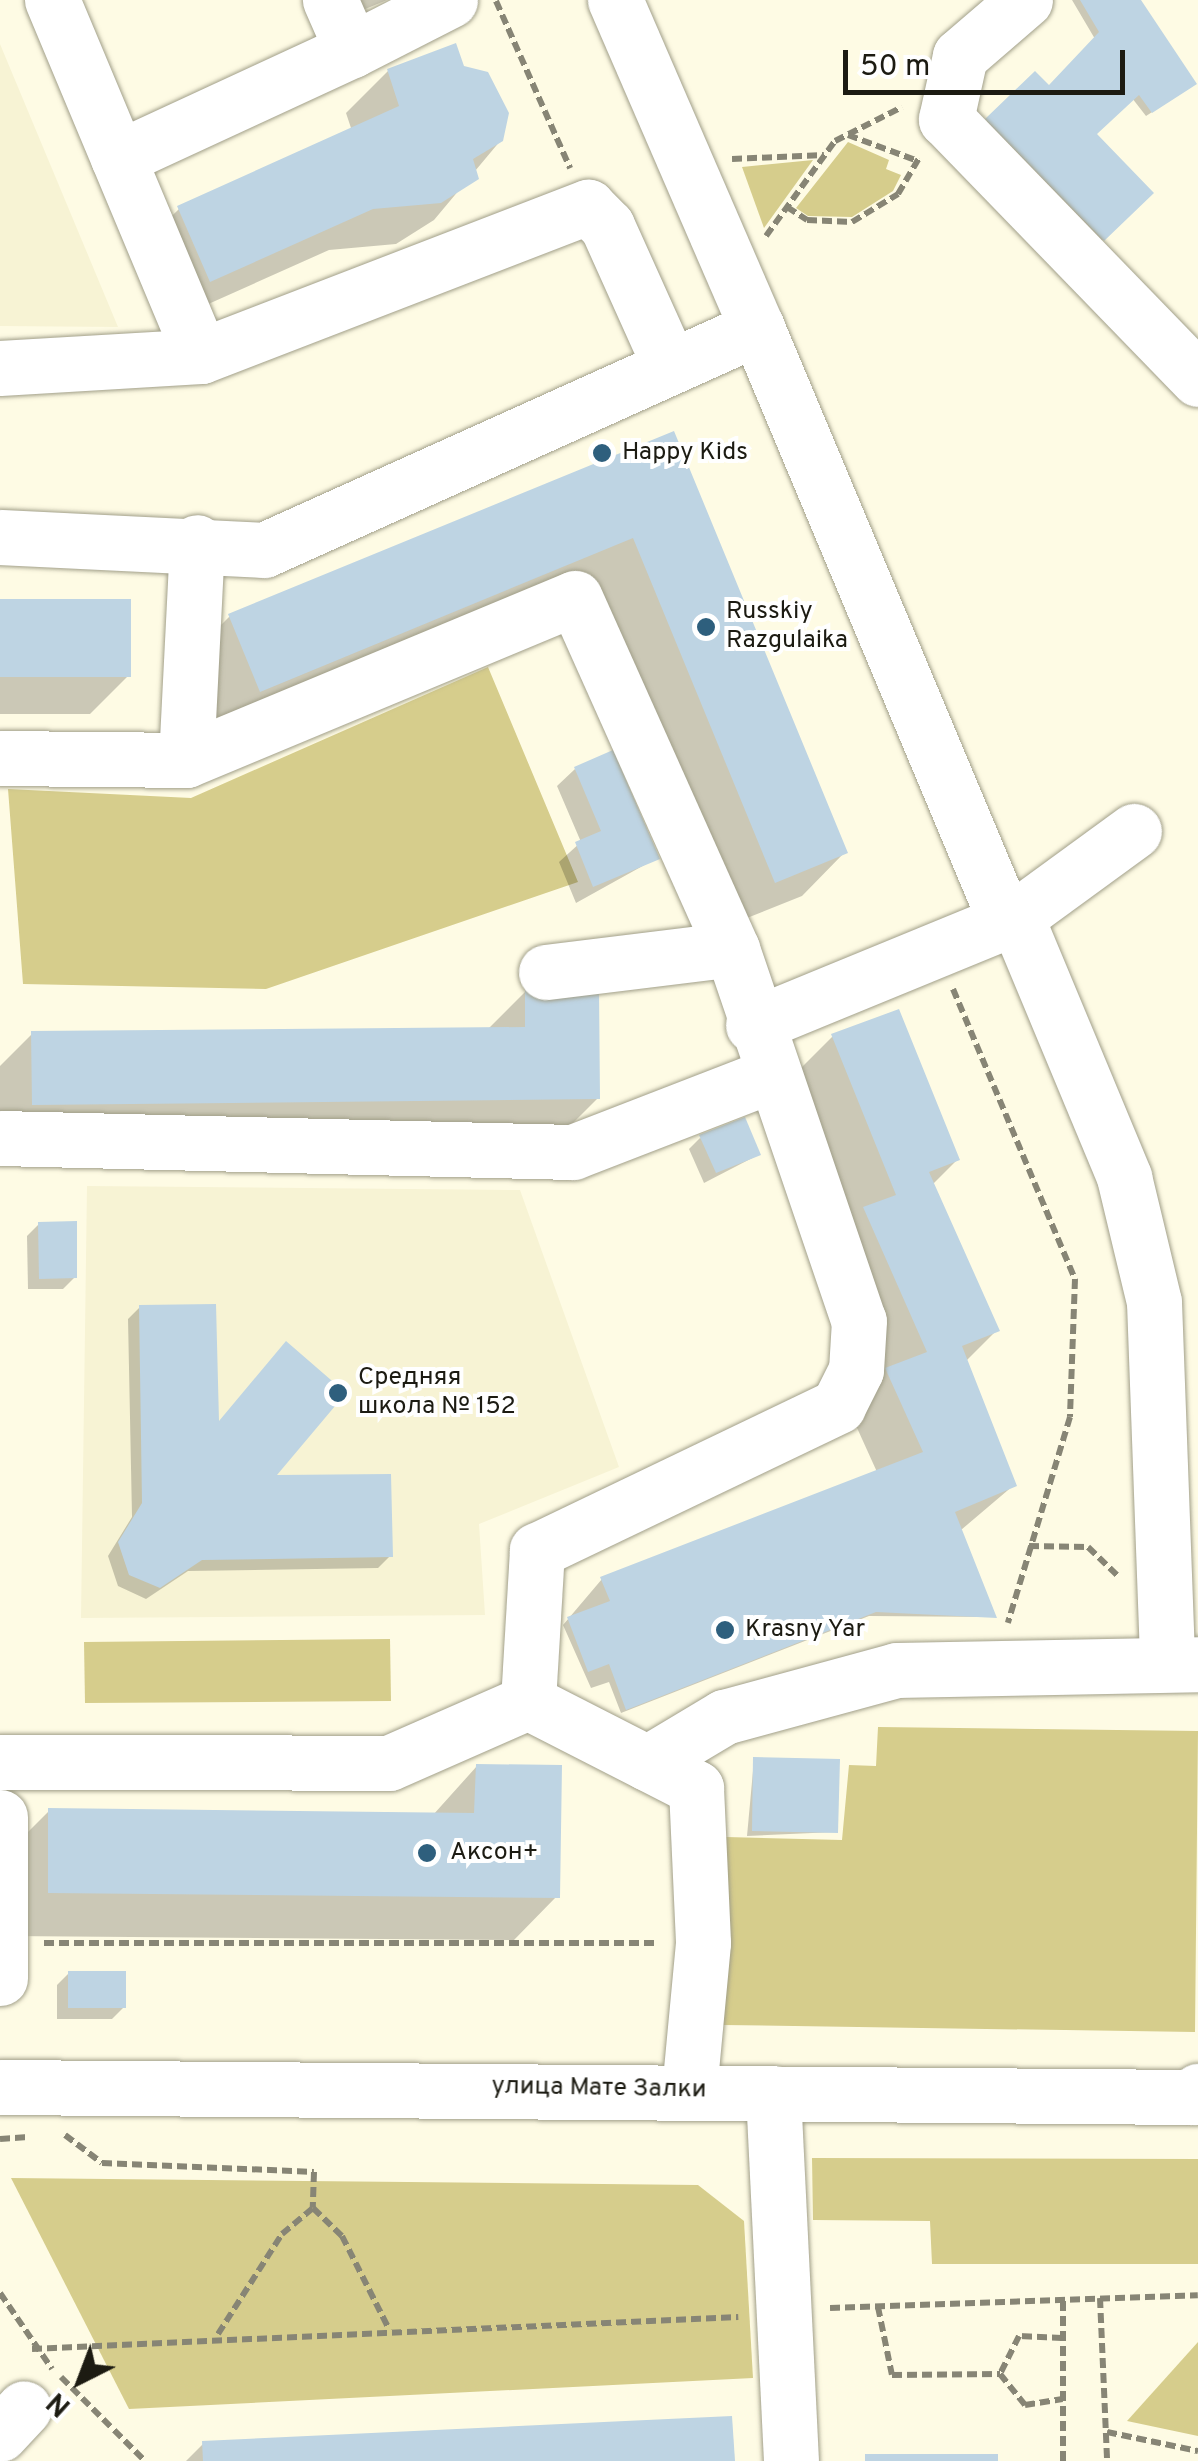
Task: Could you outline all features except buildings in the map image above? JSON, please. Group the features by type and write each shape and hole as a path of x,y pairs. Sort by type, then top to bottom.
{"street":[{"path":"52,0 201,356"},
{"path":"330,0 352,50"},
{"path":"118,158 352,50 450,0"},
{"path":"615,0 714,346 1010,918 1124,1177 1154,1302 1182,1664 897,1670 724,1716 647,1763"},
{"path":"1026,0 960,56 946,119 1198,379"},
{"path":"0,368 201,356 588,207 714,346"},
{"path":"0,537 196,542 264,550 714,346"},
{"path":"186,760 196,542"},
{"path":"0,758 186,760 576,598 732,949 762,1050 859,1321 856,1370 838,1406 537,1550 528,1702"},
{"path":"0,1138 574,1152 938,951 1010,918 1134,831"},
{"path":"546,972 732,949"},
{"path":"0,1762 389,1764 528,1702"},
{"path":"528,1702 696,1788 703,1944 689,2090"},
{"path":"0,1817 0,1978"},
{"name":"улица Мате Залки","path":"0,2088 1196,2095"},
{"path":"773,2092 779,2316 791,2461"}],"path":[{"path":"495,0 588,207"},
{"path":"762,241 825,154 847,135 906,104 912,120"},
{"path":"847,135 918,160"},
{"path":"787,207 808,220 852,222 898,194 918,160 916,137"},
{"path":"726,159 825,154"},
{"path":"938,951 1075,1279 1070,1417 1028,1546 1007,1629"},
{"path":"1028,1546 1088,1547 1124,1581"},
{"path":"1,1943 703,1944"},
{"path":"64,2133 102,2163 314,2172 313,2208 342,2236 389,2329"},
{"path":"218,2335 282,2234 313,2208"},
{"path":"0,2293 32,2349 145,2461"},
{"path":"32,2349 218,2335 779,2316 878,2307 1198,2295"},
{"path":"1062,2461 1063,2298"},
{"path":"1100,2298 1107,2461"},
{"path":"878,2307 892,2374 1000,2374"},
{"path":"1000,2374 1019,2336 1062,2338"},
{"path":"1000,2374 1026,2405 1063,2399"},
{"path":"1107,2432 1198,2450"}],"shaded area":[{"path":"0,44 118,327 0,326"},
{"path":"848,142 889,160 886,169 901,175 893,191 852,217 808,216 796,208"},
{"path":"813,160 764,228 742,167"},
{"path":"488,667 578,882 266,989 23,984 8,789 191,798"},
{"name":"Средняя школа № 152","path":"87,1186 520,1190 619,1467 479,1524 485,1615 81,1618"},
{"path":"390,1639 391,1701 85,1703 84,1642"},
{"path":"878,1727 1198,1731 1195,2032 723,2025 726,1837 842,1840 849,1765 876,1766"},
{"path":"812,2158 1198,2159 1198,2264 932,2264 930,2221 813,2220"},
{"path":"11,2178 698,2185 744,2221 753,2378 129,2409"},
{"path":"1198,2342 1198,2436 1127,2421"}],"place":[{"name":"Happy Kids","path":"602,453"},
{"name":"Russkiy Razgulaika","path":"706,627"},
{"name":"Средняя школа № 152","path":"338,1393"},
{"name":"Krasny Yar","path":"725,1630"},
{"name":"Аксон+","path":"427,1853"}]}
